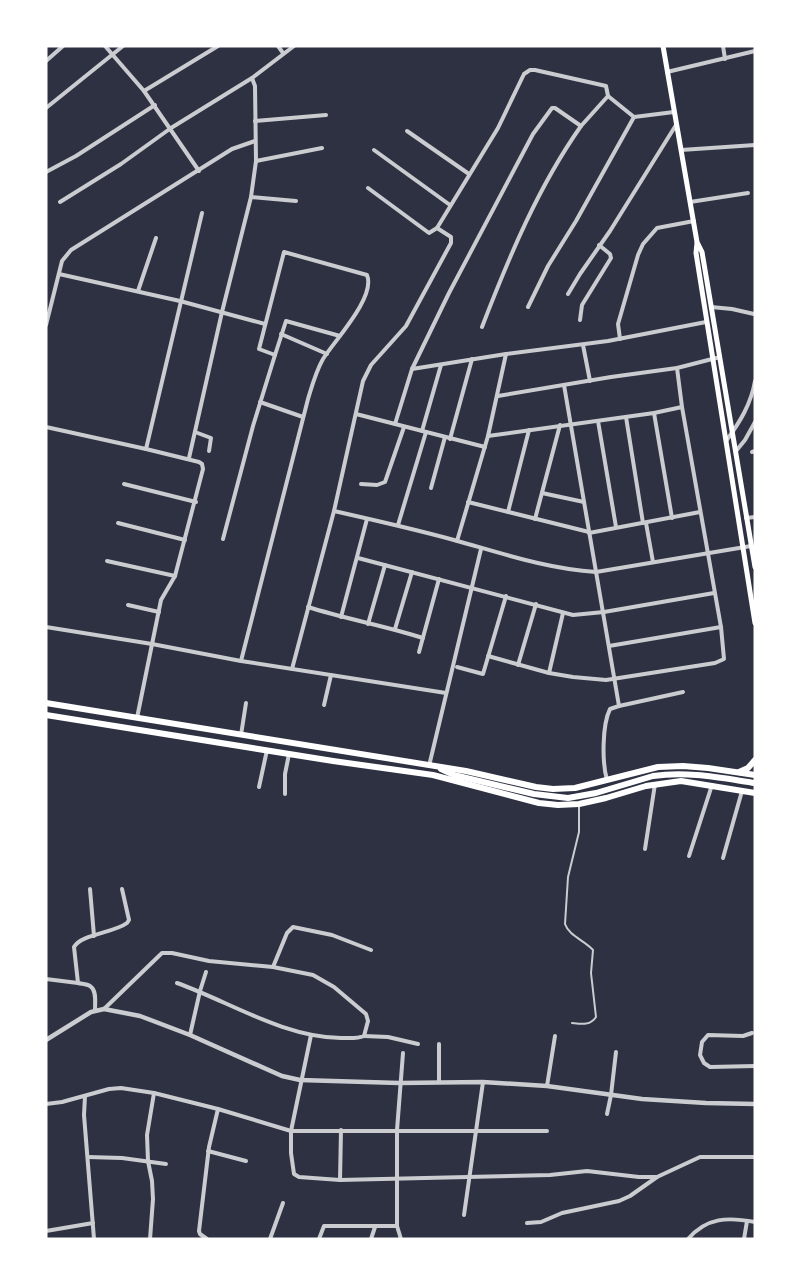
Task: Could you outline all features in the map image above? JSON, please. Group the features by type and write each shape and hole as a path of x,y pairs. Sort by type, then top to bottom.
{"highway":[{"path":"46,703 466,771 553,789 575,788 658,768 675,766 708,768 754,775"},
{"path":"46,715 433,775 539,803 558,805 579,804 654,784 681,781 755,793"},
{"path":"738,773 748,768 755,760"},
{"path":"432,766 454,775 534,794 562,798 578,797 653,776 673,774 755,782"},
{"path":"433,775 454,775"},
{"path":"743,791 755,798"}],"main road":[{"path":"663,46 694,222 697,242 696,253 706,322 755,623"},
{"path":"697,242 702,252 755,567"},
{"path":"754,775 755,760"}],"street":[{"path":"46,60 63,46"},
{"path":"105,46 155,105 199,172"},
{"path":"46,108 123,46"},
{"path":"144,91 218,46"},
{"path":"278,46 283,53"},
{"path":"60,202 121,164 170,128 252,78 294,46"},
{"path":"723,46 725,59"},
{"path":"667,72 755,52"},
{"path":"368,188 429,233 437,228 498,128 527,71 535,70 606,86 608,96 634,117 674,112"},
{"path":"189,458 222,312 252,197 256,161 255,86 252,78"},
{"path":"482,326 506,266 539,195 560,156 581,126 608,96"},
{"path":"46,172 76,156 155,105"},
{"path":"395,424 412,369 502,190 533,134 550,110 555,108 581,126"},
{"path":"255,121 326,115"},
{"path":"528,307 548,266 576,221 634,117"},
{"path":"568,294 676,125"},
{"path":"407,132 470,174"},
{"path":"46,325 64,259 71,250 235,148 255,141"},
{"path":"681,150 755,145"},
{"path":"256,161 322,148"},
{"path":"374,150 450,205"},
{"path":"690,202 748,193"},
{"path":"252,197 296,201"},
{"path":"146,449 202,213"},
{"path":"620,339 618,324 638,255 644,244 658,228 694,222"},
{"path":"292,669 334,510 366,374 371,365 406,326 451,243 451,237 437,228"},
{"path":"138,291 156,238"},
{"path":"580,320 582,305 611,258 610,254 599,245"},
{"path":"241,661 303,417 315,379 327,354 359,310 369,277 327,263 284,252 259,348 275,355"},
{"path":"59,274 180,301 265,324"},
{"path":"711,307 754,314"},
{"path":"223,539 260,402 286,320 340,336"},
{"path":"412,369 506,354 584,345 706,322"},
{"path":"281,334 327,354"},
{"path":"584,345 590,381"},
{"path":"457,541 488,436 506,354"},
{"path":"498,396 677,368 720,357"},
{"path":"431,488 472,359"},
{"path":"398,525 441,365"},
{"path":"488,656 550,673 580,678 615,680 714,664 722,661 725,656 721,627 682,407 677,368"},
{"path":"725,441 753,399 755,381"},
{"path":"564,385 619,706"},
{"path":"260,402 303,417"},
{"path":"488,436 654,413 682,407"},
{"path":"654,413 672,518"},
{"path":"356,414 485,447"},
{"path":"626,417 653,562"},
{"path":"598,421 616,527"},
{"path":"736,451 755,422"},
{"path":"535,519 560,426"},
{"path":"46,427 189,458 203,466 196,502 176,576 163,597 159,612 137,718"},
{"path":"361,484 377,485 385,482 404,427"},
{"path":"508,512 529,430"},
{"path":"195,432 211,438 209,451"},
{"path":"124,484 196,502"},
{"path":"542,493 584,502"},
{"path":"468,502 589,532 700,512"},
{"path":"334,510 398,525 537,563 596,572 751,546"},
{"path":"746,518 755,517"},
{"path":"341,617 367,519"},
{"path":"118,523 185,540"},
{"path":"432,766 446,694 482,549"},
{"path":"358,558 536,604 563,613 583,615 714,593"},
{"path":"107,561 176,576"},
{"path":"368,624 385,565"},
{"path":"395,629 412,572"},
{"path":"419,652 439,579"},
{"path":"457,667 483,674 506,596"},
{"path":"518,665 536,604"},
{"path":"128,605 159,612"},
{"path":"308,607 423,638"},
{"path":"550,673 563,613"},
{"path":"46,627 446,694"},
{"path":"609,646 721,627"},
{"path":"324,705 332,676"},
{"path":"607,780 604,758 606,717 610,710 619,706 683,692"},
{"path":"241,735 246,703"},
{"path":"260,787 273,740"},
{"path":"285,794 285,774 289,754"},
{"path":"645,849 654,784"},
{"path":"689,856 712,785"},
{"path":"723,858 743,791"},
{"path":"90,889 94,936"},
{"path":"78,983 74,945 128,924 122,889"},
{"path":"273,967 287,932 291,928 296,927 332,935 371,950"},
{"path":"104,1008 162,953 172,953 209,961 287,968 313,975 334,987 366,1014 368,1021 364,1036"},
{"path":"190,1035 206,972"},
{"path":"46,979 89,985 93,989 95,997 95,1010"},
{"path":"177,983 200,991 246,1013 311,1035 327,1038 388,1037 418,1044"},
{"path":"46,1040 95,1010 104,1008 140,1016 190,1035 282,1076 300,1080 400,1083 483,1082 547,1086 669,1101 755,1104"},
{"path":"752,1033 743,1036 708,1035 702,1042 700,1055 704,1063 710,1067 755,1066"},
{"path":"311,1035 300,1080 291,1131 290,1149 294,1174 299,1178 340,1180 550,1176 586,1171 657,1177"},
{"path":"547,1086 555,1036"},
{"path":"439,1044 439,1082"},
{"path":"401,1239 397,1226 397,1130 403,1052"},
{"path":"606,1114 611,1095 616,1052"},
{"path":"464,1214 483,1082"},
{"path":"46,1104 62,1102 116,1088 154,1093 218,1109 291,1131 547,1131"},
{"path":"150,1239 153,1199 147,1136 154,1093"},
{"path":"85,1096 84,1115 94,1239"},
{"path":"207,1239 199,1231 208,1151 218,1109"},
{"path":"340,1180 341,1130"},
{"path":"208,1151 246,1161"},
{"path":"88,1156 166,1164"},
{"path":"527,1223 540,1222 562,1213 619,1201 630,1196 657,1177 700,1157 755,1157"},
{"path":"270,1239 283,1203"},
{"path":"688,1239 701,1226 719,1219 755,1222"},
{"path":"744,1239 747,1221"},
{"path":"46,1231 93,1223"},
{"path":"319,1239 324,1226 397,1226"},
{"path":"371,1239 375,1227"}],"lane":[{"path":"572,1023 585,1024 596,1017 591,973 593,950 574,936 565,926 567,883 579,832 579,804"}]}
